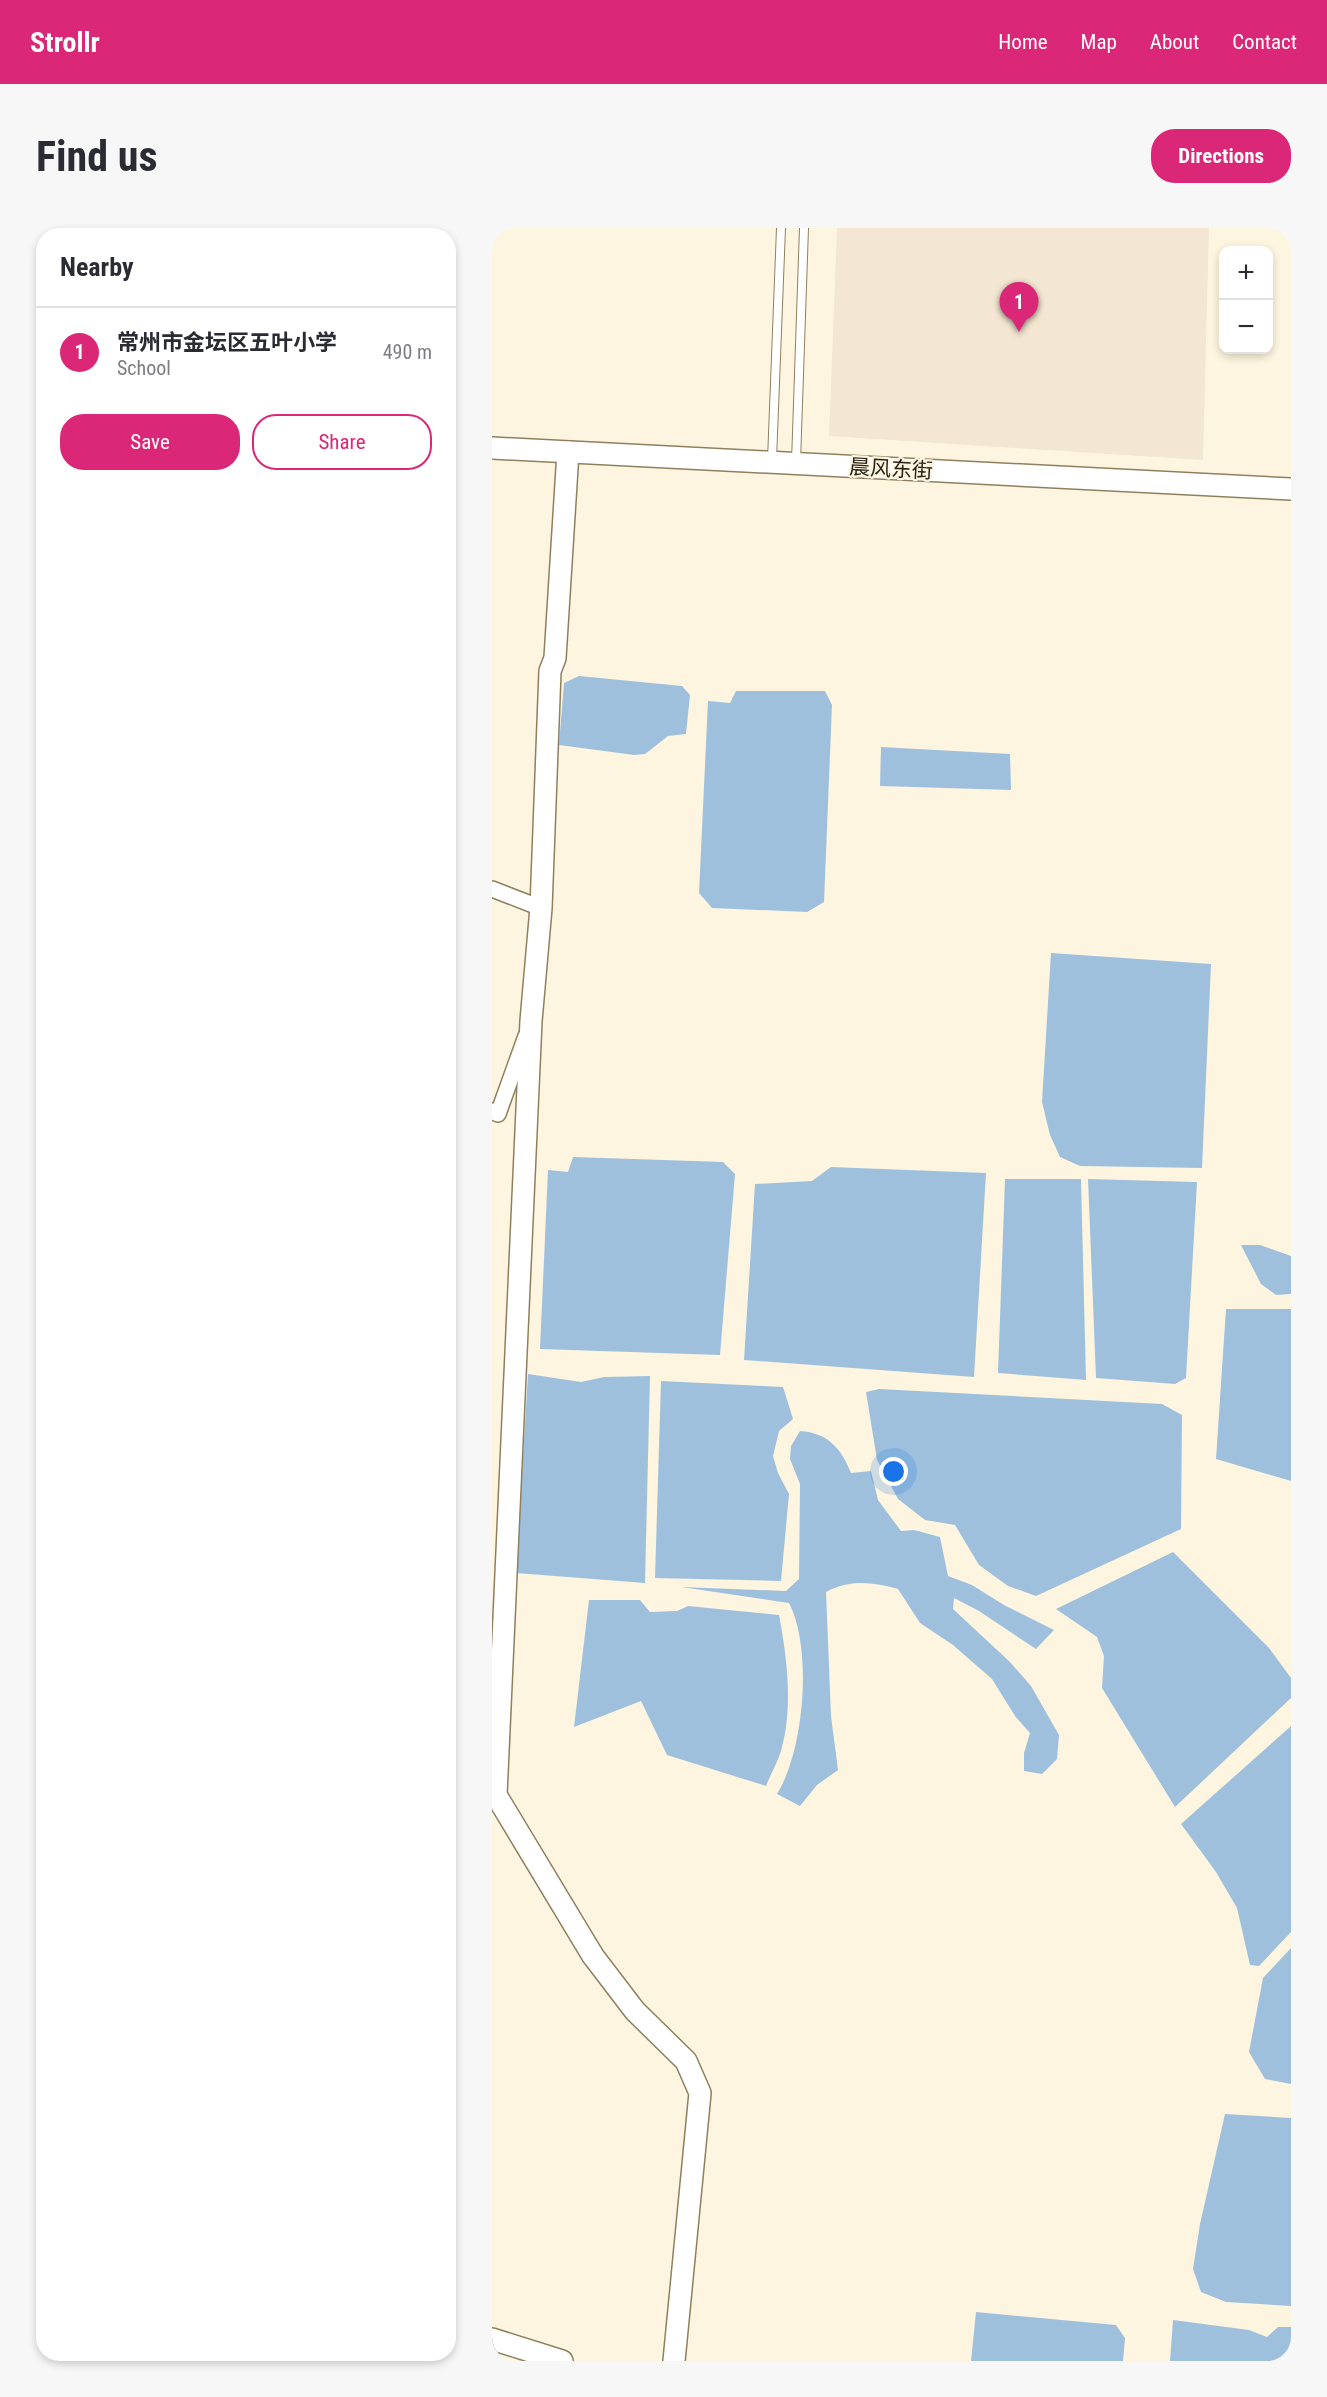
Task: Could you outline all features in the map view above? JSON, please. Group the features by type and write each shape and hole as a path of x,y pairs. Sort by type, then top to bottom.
{"street":[{"name":"晨风东街","path":"492,448 1291,489"},
{"path":"568,452 555,658 550,671 541,908 531,1021 499,1576 496,1795 593,1956 635,2011 686,2061 699,2093 674,2361"},
{"path":"492,889 541,908"},
{"path":"492,1111 498,1114 531,1021"},
{"path":"492,2339 562,2361"}],"lane":[{"path":"772,463 781,228"},
{"path":"796,464 804,228"}],"shaded area":[{"path":"837,228 1209,228 1203,460 829,436"}],"water":[{"path":"579,676 682,686 690,695 686,734 668,736 645,754 634,755 559,745 564,683"},
{"path":"736,691 825,691 832,705 824,902 807,912 712,908 699,893 708,701 730,703"},
{"path":"881,747 1010,754 1011,790 880,786"},
{"path":"1051,953 1211,964 1202,1168 1080,1166 1060,1157 1050,1135 1042,1102"},
{"path":"573,1157 723,1162 735,1174 720,1355 540,1349 548,1170 568,1172"},
{"path":"831,1167 986,1173 974,1377 744,1360 755,1184 812,1181"},
{"path":"1005,1179 1081,1179 1086,1380 998,1373"},
{"path":"1088,1179 1197,1182 1186,1378 1175,1384 1096,1378"},
{"path":"1241,1245 1260,1245 1291,1256 1291,1294 1276,1295 1261,1284"},
{"path":"1226,1309 1291,1309 1291,1481 1216,1459"},
{"path":"528,1374 581,1382 604,1377 650,1376 645,1583 516,1573"},
{"path":"661,1381 783,1387 793,1419 779,1431 773,1456 778,1473 789,1494 781,1581 655,1578"},
{"path":"879,1389 1162,1404 1182,1415 1181,1529 1036,1596 1008,1586 979,1565 955,1525 925,1520 898,1499 877,1460 866,1392"},
{"path":"800,1431 818,1435 832,1443 843,1456 851,1473 871,1471 878,1500 901,1531 914,1530 940,1537 948,1576 972,1585 1004,1605 1054,1630 1036,1649 979,1611 954,1598 953,1609 1010,1662 1031,1686 1059,1735 1057,1759 1042,1774 1024,1771 1024,1753 1030,1733 1015,1716 992,1679 953,1645 920,1623 898,1589 871,1583 853,1583 826,1592 831,1716 838,1770 817,1785 800,1806 777,1794 794,1752 802,1700 801,1646 789,1603 681,1587 786,1591 799,1579 800,1484 790,1459 791,1446"},
{"path":"1173,1552 1269,1648 1291,1678 1291,1698 1175,1807 1102,1688 1104,1656 1097,1637 1056,1609"},
{"path":"589,1600 640,1600 650,1612 677,1611 688,1606 779,1615 786,1664 787,1715 781,1752 766,1786 667,1755 641,1701 574,1727"},
{"path":"1291,1726 1291,1932 1259,1966 1250,1965 1237,1908 1216,1872 1181,1824"},
{"path":"1291,1948 1291,2084 1265,2079 1249,2052 1263,1978"},
{"path":"1225,2114 1291,2118 1291,2306 1226,2302 1201,2292 1193,2269 1200,2224"},
{"path":"976,2312 1116,2325 1125,2338 1123,2361 971,2361"},
{"path":"1173,2320 1249,2330 1267,2337 1278,2327 1291,2327 1291,2361 1170,2361"}],"place":[{"name":"常州市金坛区五叶小学","path":"1019,332"}]}
